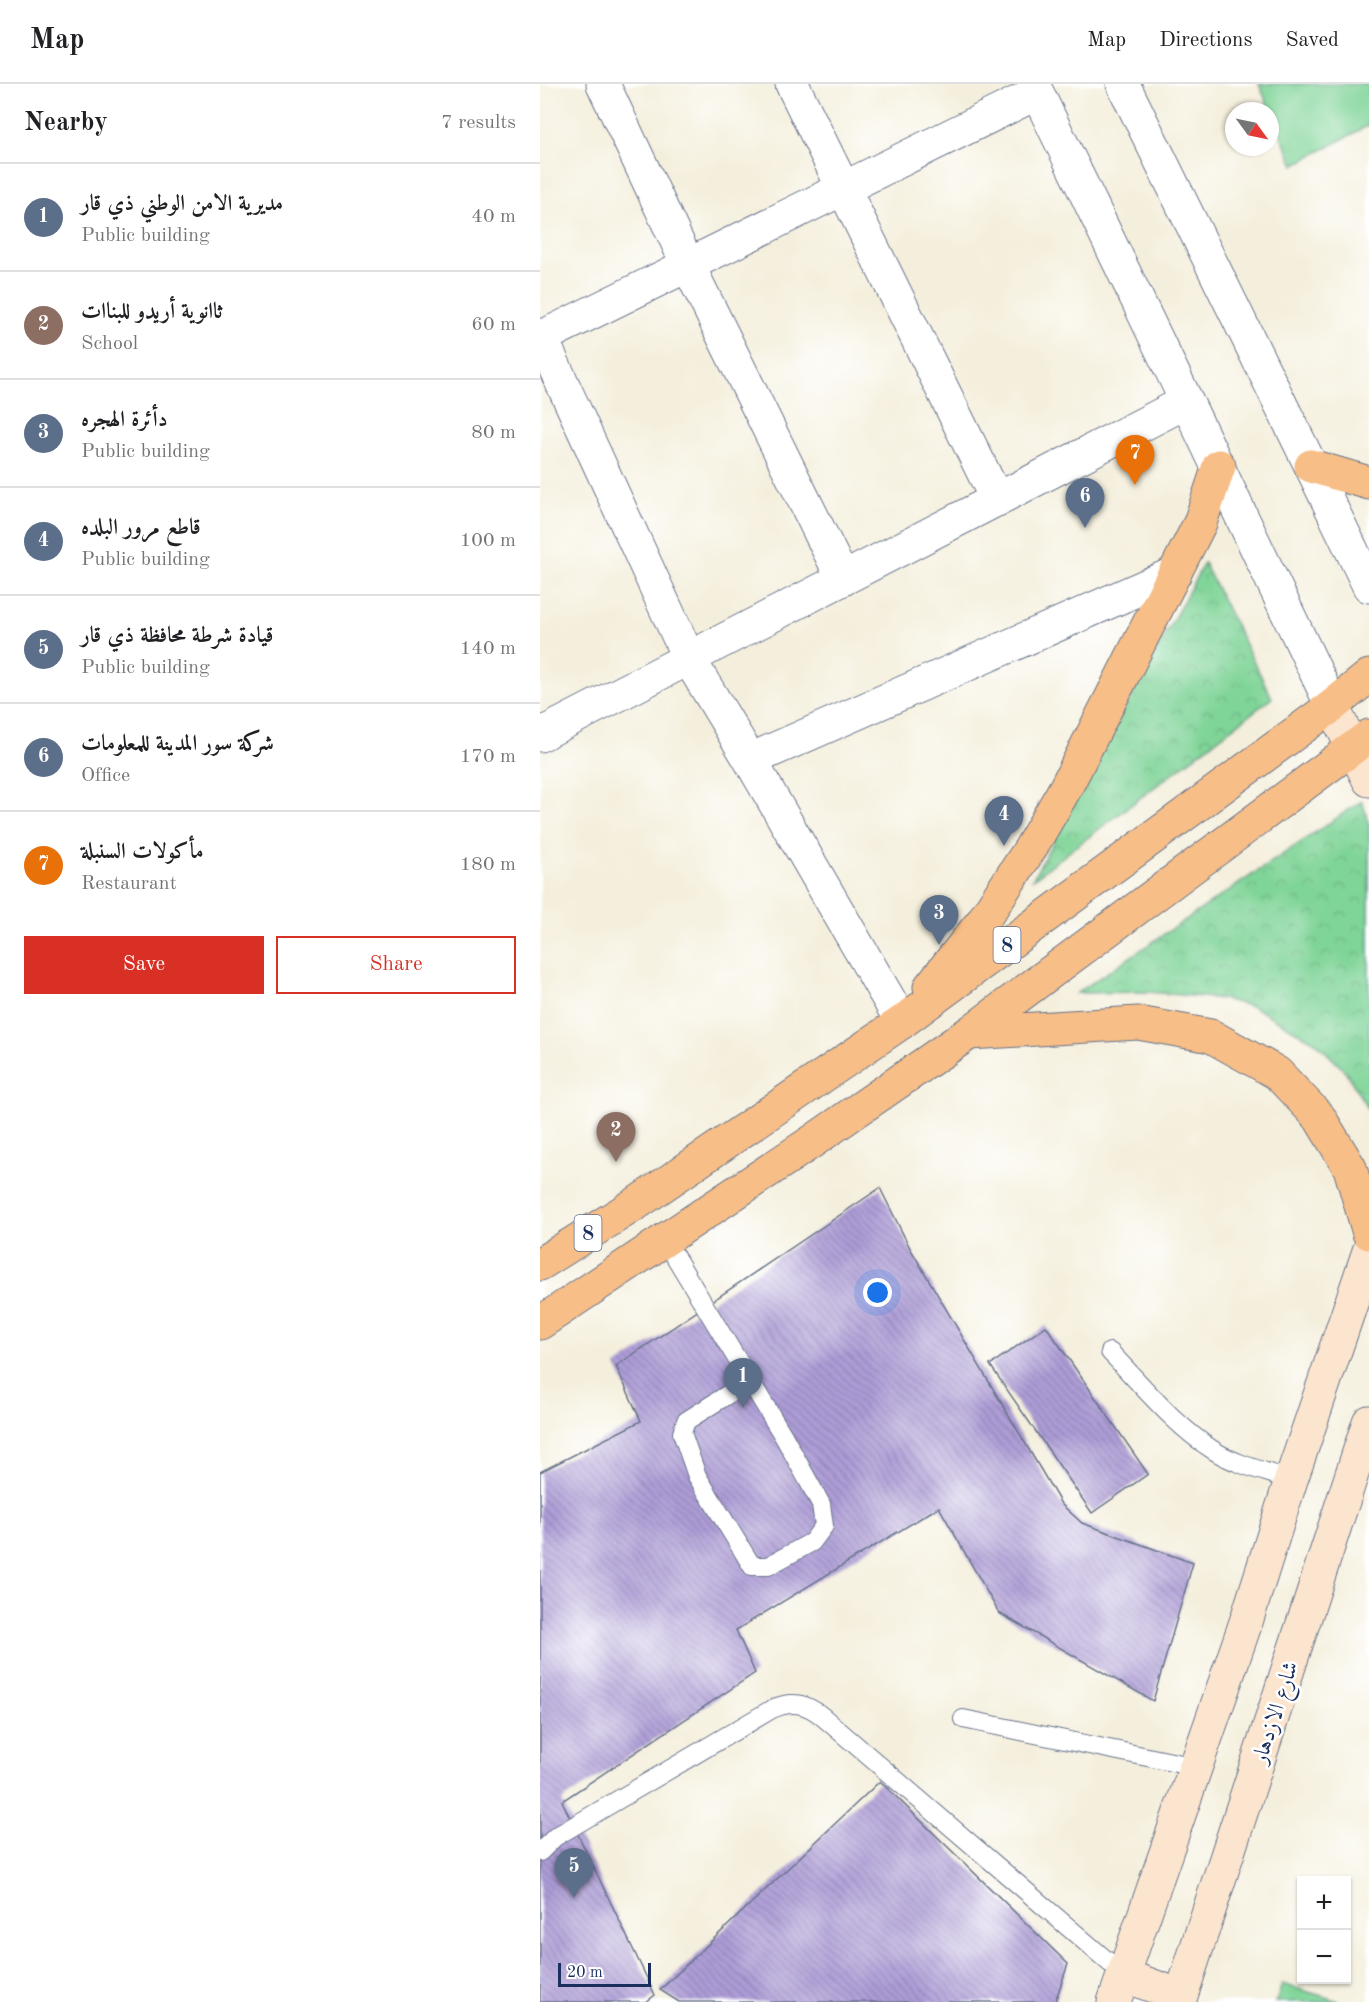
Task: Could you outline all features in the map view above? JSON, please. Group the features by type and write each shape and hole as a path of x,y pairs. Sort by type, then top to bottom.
{"highway":[{"path":"902,1022 982,922 1030,849 1066,787 1200,523 1219,466"},
{"path":"1311,466 1369,483"},
{"name":"8","path":"540,1264 637,1203 902,1022 1332,706 1369,676"},
{"name":"8","path":"540,1323 969,1033 1362,742"},
{"path":"969,1033 1138,1023 1211,1036 1277,1073 1319,1117 1350,1168 1369,1233"}],"main road":[{"path":"1332,706 1362,742 1369,780"},
{"path":"1180,1999 1119,1989 1246,1622 1291,1479 1369,1251"},
{"name":"شارع الازدهار","path":"1180,1999 1369,1422"}],"street":[{"path":"603,84 688,265 843,579"},
{"path":"792,84 997,500"},
{"path":"1123,84 1369,586"},
{"path":"902,1022 689,658 540,337 843,188 1035,88 1219,466 1332,706"},
{"path":"542,728 689,658 1186,402"},
{"path":"750,760 1175,573"}],"lane":[{"path":"665,1240 784,1437 821,1504 824,1526 812,1542 768,1566 752,1566 697,1476 682,1433 686,1421 749,1380"},
{"path":"1110,1352 1187,1431 1215,1452 1244,1465 1291,1479"},
{"path":"541,1846 772,1709 782,1704 804,1705 822,1717 1119,1989"},
{"path":"963,1719 1196,1767"}],"green space":[{"path":"1259,84 1369,84 1369,125 1294,165 1279,130 1279,102 1267,102"},
{"path":"1204,563 1272,698 1032,880"},
{"path":"1362,801 1369,824 1369,1111 1346,1072 1317,1043 1254,1007 1223,999 1149,992 1077,993"},
{"path":"1282,1984 1342,2002 1276,2002"}],"building":[{"path":"880,1188 910,1248 1061,1504 1082,1523 1193,1563 1153,1701 999,1613 939,1507 736,1630 755,1673 562,1801 655,1995 646,2002 540,2002 540,1472 641,1421 616,1366"},
{"path":"1046,1326 1148,1474 1092,1513 990,1365"},
{"path":"880,1781 1068,1964 1055,2002 679,2002 660,1990"}],"place":[{"name":"مأكولات السنبلة","path":"1135,485"},
{"name":"شركة سور المدينة للمعلومات","path":"1085,528"},
{"name":"قاطع مرور البلده","path":"1004,846"},
{"name":"دأئرة الهجره","path":"939,945"},
{"name":"ثاانوية أريدو للبناات","path":"616,1162"},
{"name":"مديرية الامن الوطني ذي قار","path":"743,1408"},
{"name":"قيادة شرطة محافظة ذي قار","path":"574,1898"}]}
